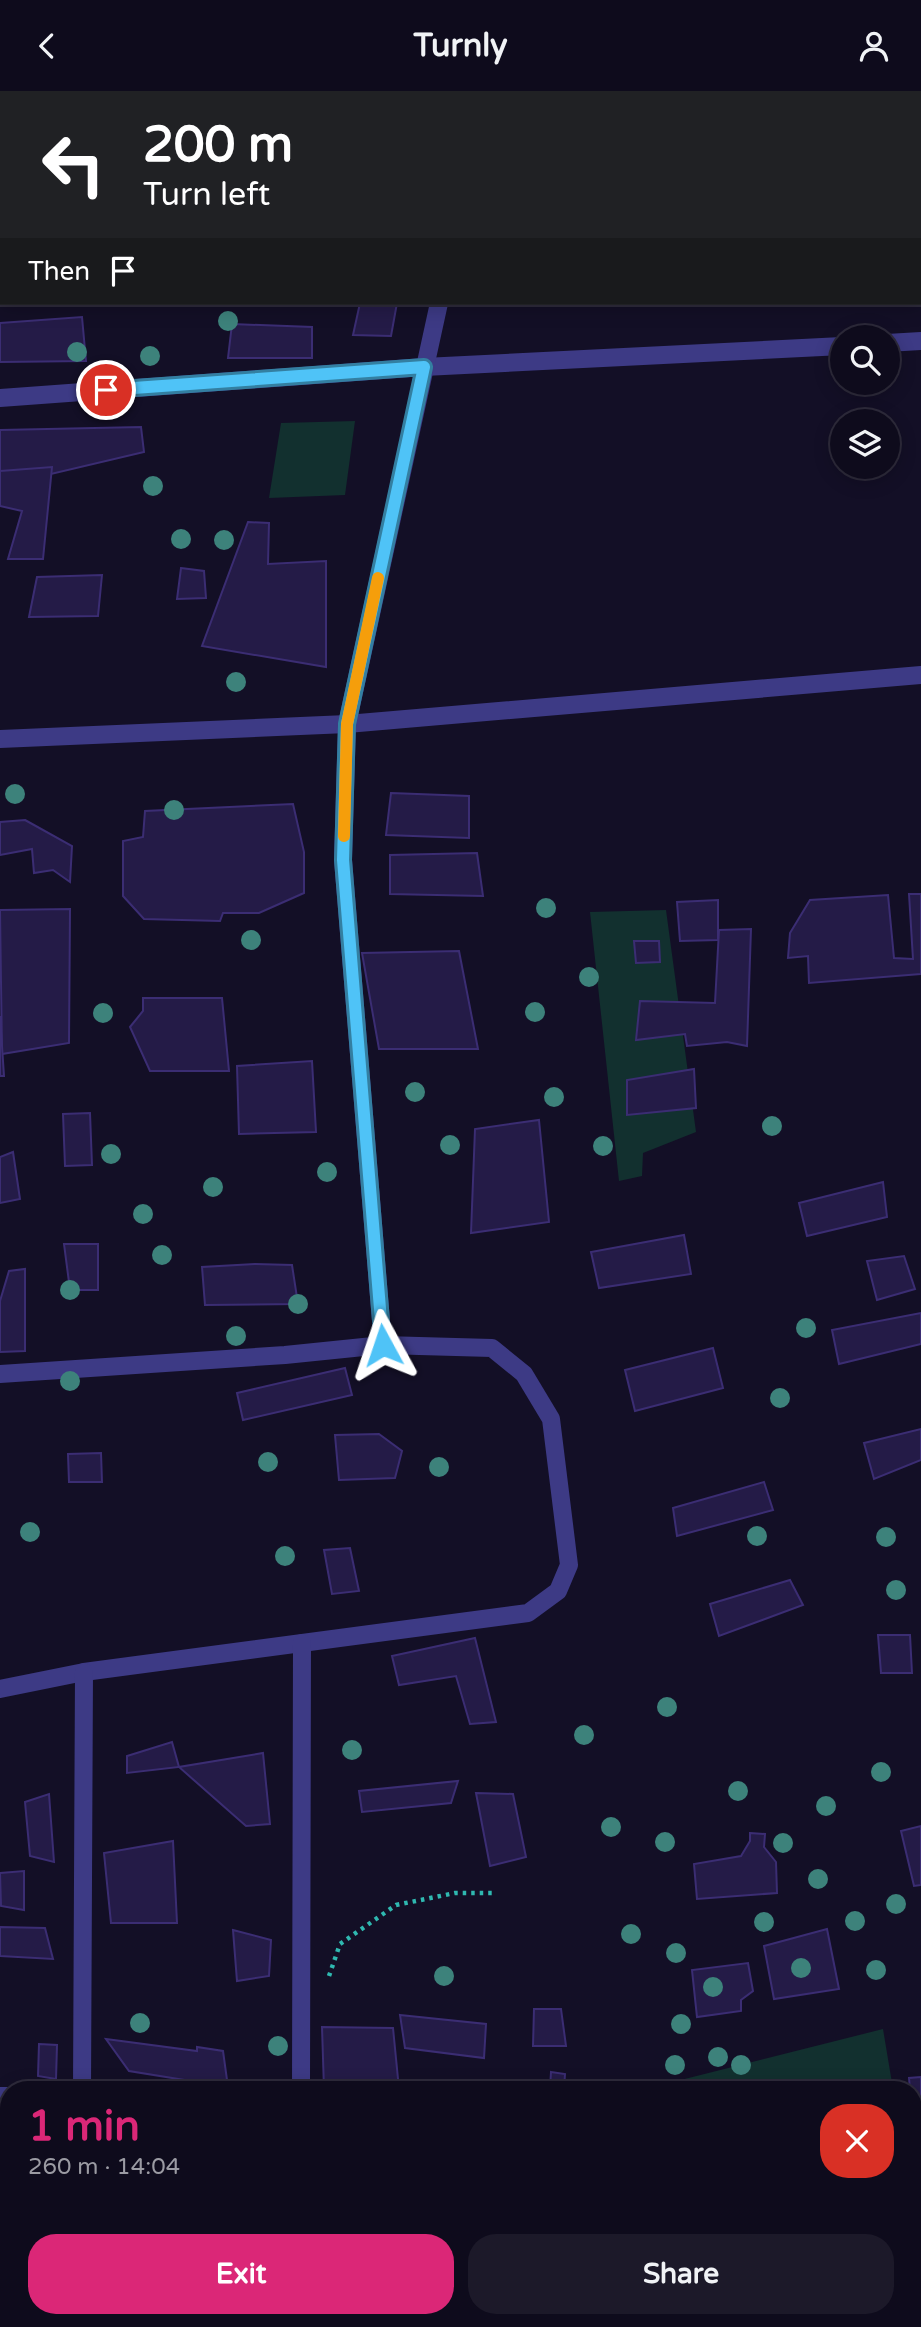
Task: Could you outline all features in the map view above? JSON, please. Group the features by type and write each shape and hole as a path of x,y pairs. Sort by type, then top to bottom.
{"street":[{"path":"383,1345 343,860 347,724 439,305"},
{"path":"900,342 921,341"},
{"path":"0,398 424,367 830,347"},
{"path":"0,739 347,724 921,675"},
{"path":"0,1374 285,1355 383,1345 492,1348 524,1374 551,1419 569,1565 558,1591 528,1613 84,1672 0,1689"},
{"path":"301,2081 302,1643"},
{"path":"82,2081 84,1672"}],"path":[{"path":"324,1989 340,1944 396,1905 455,1893 494,1893"}],"green space":[{"path":"355,421 345,495 269,498 281,423"},
{"path":"666,910 696,1132 643,1153 642,1176 619,1181 590,912"},
{"path":"883,2029 892,2081 677,2081"}],"building":[{"path":"360,305 397,305 391,336 353,335"},
{"path":"82,317 86,361 0,362 0,323"},
{"path":"232,324 312,327 312,358 228,358"},
{"path":"141,427 144,452 0,486 0,430"},
{"path":"52,467 43,559 8,559 22,511 0,506 0,471"},
{"path":"248,522 269,523 268,564 326,561 326,667 202,646"},
{"path":"181,568 204,571 206,598 177,599"},
{"path":"102,575 98,616 29,617 37,577"},
{"path":"391,793 469,796 469,838 386,835"},
{"path":"293,804 304,852 304,893 259,913 223,913 220,921 144,919 123,896 123,841 143,837 145,811"},
{"path":"25,820 72,846 70,882 53,870 34,873 32,849 0,855 0,822"},
{"path":"477,853 483,896 390,894 390,855"},
{"path":"909,894 921,894 921,974 809,983 808,956 788,958 790,933 810,900 888,895 894,958 913,959"},
{"path":"718,900 718,940 680,941 677,902"},
{"path":"70,909 69,1043 2,1054 0,910"},
{"path":"751,929 747,1046 727,1042 687,1046 685,1034 636,1040 640,1001 715,1003 719,930"},
{"path":"634,941 659,941 660,962 636,963"},
{"path":"459,951 478,1049 379,1049 362,953"},
{"path":"143,998 222,998 229,1071 150,1071 130,1027 143,1011"},
{"path":"0,1016 4,1076 0,1076"},
{"path":"312,1061 316,1132 239,1134 237,1066"},
{"path":"694,1069 696,1108 627,1115 627,1080"},
{"path":"90,1113 92,1165 65,1166 63,1114"},
{"path":"539,1120 549,1222 471,1233 475,1129"},
{"path":"13,1152 20,1199 0,1203 0,1157"},
{"path":"883,1182 887,1217 807,1236 799,1203"},
{"path":"684,1235 691,1274 599,1288 591,1252"},
{"path":"64,1244 98,1244 98,1290 70,1290"},
{"path":"904,1256 915,1289 877,1300 867,1261"},
{"path":"292,1265 298,1304 205,1305 202,1267"},
{"path":"25,1269 25,1351 0,1352 0,1301 9,1271"},
{"path":"921,1313 921,1344 839,1364 832,1330"},
{"path":"713,1348 723,1388 635,1411 625,1370"},
{"path":"345,1368 352,1395 243,1420 237,1393"},
{"path":"921,1429 921,1460 874,1479 864,1443"},
{"path":"379,1434 402,1451 395,1478 339,1480 335,1435"},
{"path":"101,1453 102,1482 69,1482 68,1454"},
{"path":"764,1482 773,1510 677,1536 673,1508"},
{"path":"350,1548 359,1591 332,1594 324,1550"},
{"path":"790,1580 803,1605 719,1636 710,1604"},
{"path":"878,1635 910,1635 912,1673 881,1673"},
{"path":"475,1638 496,1722 470,1724 456,1676 399,1685 392,1656"},
{"path":"172,1742 179,1767 127,1773 127,1756"},
{"path":"263,1753 270,1824 246,1826 179,1767"},
{"path":"458,1781 451,1803 362,1812 359,1791"},
{"path":"476,1793 513,1794 526,1857 490,1866"},
{"path":"49,1794 54,1862 30,1856 25,1802"},
{"path":"921,1826 921,1885 914,1886 901,1831"},
{"path":"750,1833 765,1834 764,1847 776,1862 777,1893 697,1899 694,1864 741,1856 750,1841"},
{"path":"173,1841 177,1923 111,1923 104,1853"},
{"path":"24,1871 24,1910 1,1906 0,1873"},
{"path":"0,1927 45,1928 53,1959 0,1956"},
{"path":"827,1929 839,1989 774,1999 764,1946"},
{"path":"233,1930 271,1940 269,1976 237,1981"},
{"path":"748,1963 753,1991 741,2000 741,2011 697,2017 692,1970"},
{"path":"534,2009 561,2009 566,2046 533,2046"},
{"path":"400,2015 486,2024 484,2058 405,2048"},
{"path":"322,2027 393,2028 398,2081 324,2081"},
{"path":"106,2039 197,2051 197,2047 223,2051 227,2081 191,2081 129,2071"},
{"path":"39,2044 57,2045 56,2079 38,2076"},
{"path":"551,2072 565,2074 565,2081 550,2081"},
{"path":"921,2077 921,2081 909,2081 909,2078"}],"slow traffic":[{"path":"344,836 347,724 378,578"}],"route":[{"path":"106,390 424,367 347,724 343,860 383,1345"}]}
